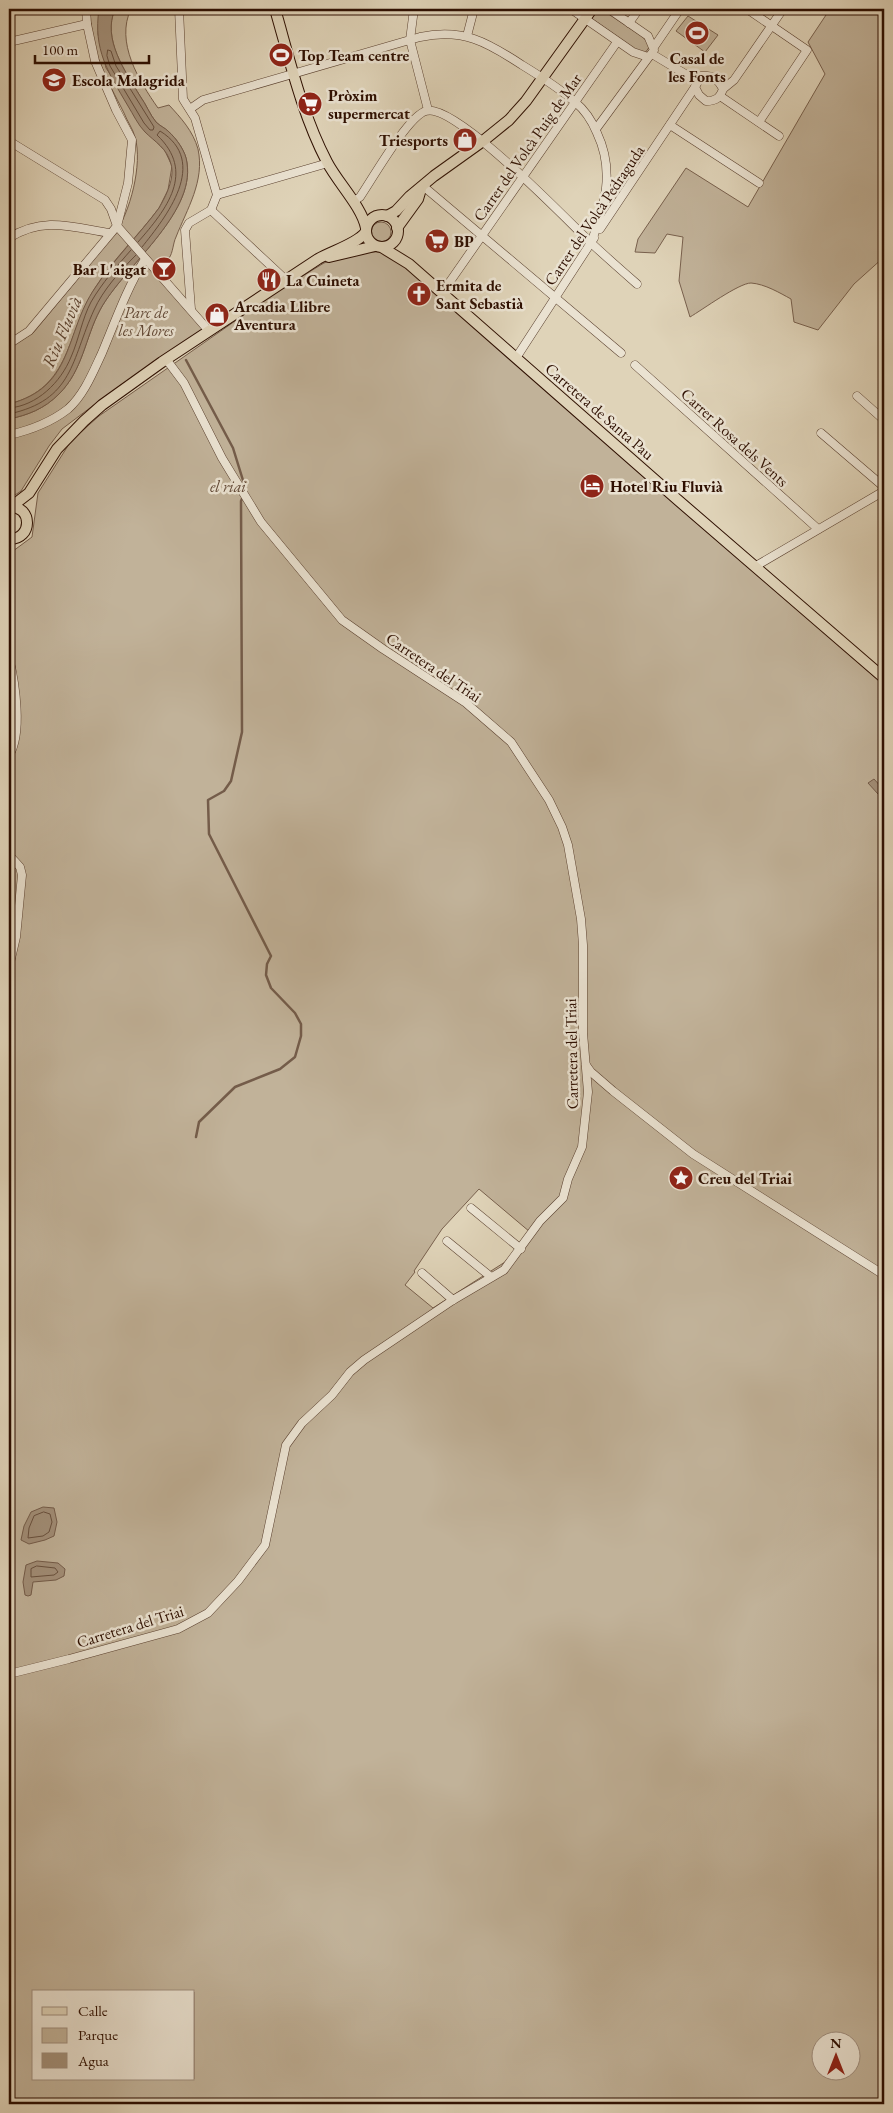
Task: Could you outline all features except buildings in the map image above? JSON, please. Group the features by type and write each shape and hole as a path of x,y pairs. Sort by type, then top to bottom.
{"main road":[{"path":"275,9 308,118 328,163 354,202 364,221 368,241 379,247"},
{"path":"10,507 26,496 57,449 102,405 166,359 318,259 360,239 366,231 370,220 384,216 483,141 516,113 592,9"},
{"path":"318,259 390,245 395,240 397,228 418,199 422,187"},
{"path":"354,202 394,222 397,228"},
{"name":"Carretera de Santa Pau","path":"395,240 409,264"},
{"name":"Carretera de Santa Pau","path":"379,247 409,264 442,292 674,497 884,678"},
{"path":"9,543 26,531 29,504 36,483"},
{"path":"10,507 18,508 24,512 28,522"}],"street":[{"path":"9,344 29,331 109,233 117,226 128,183 132,140 99,71 87,24 86,9"},
{"path":"179,9 183,99 190,108 196,122 217,195 211,210 189,223 185,230 190,309"},
{"path":"414,9 410,40 427,110"},
{"path":"467,36 474,9"},
{"path":"571,9 633,52 651,52 696,84 699,95 706,101 714,101 734,80 783,9"},
{"path":"609,9 648,36 651,52"},
{"path":"629,23 639,9"},
{"path":"596,129 680,9"},
{"path":"747,9 807,50 759,122"},
{"path":"9,42 87,24"},
{"path":"190,108 204,100 410,40 434,35 467,36 501,51 542,77 576,102 596,129 606,160 608,182 603,209 591,243"},
{"name":"Carrer del Volcà Puig de Mar","path":"442,292 617,42"},
{"path":"696,84 701,76 712,77 719,82 721,93 779,136"},
{"name":"Carrer del Volcà Pedraguda","path":"516,358 696,84"},
{"path":"354,202 360,197 412,120 427,110 443,113 483,141 524,177 591,243 637,284"},
{"path":"670,125 759,183"},
{"path":"9,141 105,200 111,209 117,226 144,260 209,331"},
{"path":"217,195 328,163"},
{"path":"422,187 556,296 621,353"},
{"path":"211,210 286,280"},
{"path":"9,238 28,228 48,224 109,233"},
{"path":"9,435 47,423 69,408 77,399 96,367 144,260"},
{"name":"Carretera del Triai","path":"9,1674 69,1660 178,1629 208,1613 238,1581 265,1545 286,1445 302,1422 332,1395 350,1372 397,1337 453,1300 504,1270 540,1221 563,1198 568,1179 582,1147 588,1092 583,1033 583,945 581,919 568,845 549,800 511,742 466,703 342,620 261,522 222,458 178,374 166,359"},
{"name":"Carrer Rosa dels Vents","path":"635,365 818,529"},
{"path":"857,396 884,420"},
{"path":"821,433 884,487"},
{"path":"756,566 884,491"},
{"path":"9,658 12,672 16,724 14,746 9,755"},
{"path":"9,855 20,867 22,875 16,937 9,967"},
{"path":"585,1063 591,1072 613,1091 693,1154 884,1275"},
{"path":"471,1208 520,1249"},
{"path":"447,1241 491,1277"},
{"path":"422,1273 453,1300"}],"green space":[{"path":"91,9 99,9 98,34 106,68 153,138 165,151 172,166 168,190 159,208 95,288 65,357 56,372 45,385 30,396 9,404 9,348 33,333 114,235 120,226 134,188 137,161 135,137 105,76 95,50 92,36"},
{"name":"Parc de les Mores","path":"115,9 131,9 126,35 128,48 131,61 144,86 158,108 169,105 190,131 196,142 200,161 199,172 190,205 169,258 149,269 206,327 107,395 62,429 21,491 9,499 9,419 23,416 42,407 67,385 79,364 100,310 124,276 169,221 180,202 187,182 187,163 183,150 171,134 154,119 117,54 111,32"},
{"path":"597,9 601,9 643,37 650,46 645,53 635,49 591,18"},
{"path":"830,9 884,9 884,257 854,284 818,330 794,322 791,299 767,287 751,283 738,287 690,317 679,281 683,237 667,234 655,253 635,252 638,239 686,168 748,207 825,74 808,42"},
{"name":"Casal de les Fonts","path":"688,16 718,35 705,52 676,31"},
{"path":"377,222 385,222 391,228 391,236 385,242 377,242 371,236 371,228"},
{"name":"el riai","path":"360,252 380,252 399,262 884,685 884,2104 9,2104 9,554 32,537 38,493 71,441 99,416 281,289 324,263","holes":["479,1189 530,1232 505,1262 433,1308 405,1285 442,1229"]}],"water":[{"path":"99,9 115,9 111,32 117,54 154,119 171,134 183,150 187,163 187,182 180,202 169,221 124,276 100,310 79,364 67,385 42,407 23,416 9,419 9,404 30,396 46,385 57,372 85,305 95,288 159,208 171,181 172,169 167,154 138,123 108,71 98,37"},
{"path":"874,779 883,789 878,794 868,783"},
{"path":"43,1507 54,1508 57,1522 54,1536 29,1544 21,1540 24,1526 31,1512"},
{"path":"37,1561 58,1563 65,1569 64,1576 56,1580 33,1582 31,1595 28,1596 25,1595 23,1582 26,1565"}],"waterway":[{"path":"186,360 233,448 246,490 241,501 242,732 231,781 224,791 208,800 209,834 271,956 267,964 266,975 271,988 295,1013 301,1024 301,1036 295,1057 280,1069 235,1087 199,1122 196,1137"}],"place":[{"name":"Casal de les Fonts","path":"697,33"},
{"name":"Top Team centre","path":"281,55"},
{"name":"Escola Malagrida","path":"54,80"},
{"name":"Pròxim supermercat","path":"310,104"},
{"name":"Triesports","path":"465,140"},
{"name":"BP","path":"437,241"},
{"name":"Bar L'aigat","path":"164,269"},
{"name":"La Cuineta","path":"269,280"},
{"name":"Ermita de Sant Sebastià","path":"419,294"},
{"name":"Arcadia Llibre Aventura","path":"217,315"},
{"name":"Hotel Riu Fluvià","path":"592,486"},
{"name":"Creu del Triai","path":"681,1178"}],"water label":[{"name":"Riu Fluvià","path":"62,332"}]}
